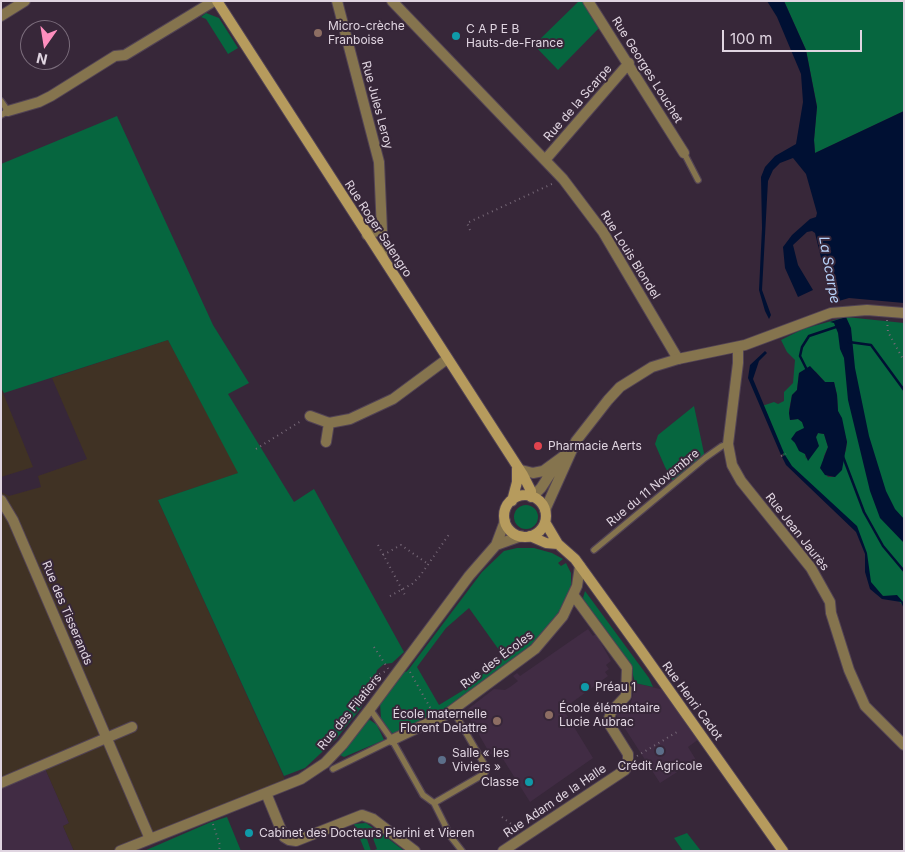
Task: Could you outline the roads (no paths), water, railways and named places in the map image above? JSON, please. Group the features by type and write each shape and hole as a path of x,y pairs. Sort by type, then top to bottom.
{"main road":[{"name":"Rue Roger Salengro","path":"218,1 518,469 531,491 532,497"},
{"path":"518,469 517,482 512,501 505,512 505,521 511,531 546,543 558,544"},
{"path":"512,501 521,496 532,497 540,502 545,510 545,522 539,531 526,536"},
{"name":"Rue Henri Cadot","path":"545,522 558,544 580,566 783,851"}],"street":[{"path":"1,16 25,1"},
{"path":"5,113 51,96 115,56 125,55 214,1"},
{"name":"Rue Jules Leroy","path":"337,1 376,147 382,231"},
{"name":"Rue Louis Blondel","path":"392,1 563,179 603,232 678,359"},
{"name":"Rue Georges Louchet","path":"588,1 629,63 684,153"},
{"name":"Rue de la Scarpe","path":"545,160 629,63"},
{"path":"368,235 372,232 382,231"},
{"path":"545,510 570,451 608,400 620,387 652,367 678,359 738,347 836,312 904,313"},
{"name":"Rue Jean Jaurès","path":"738,347 738,363 728,444 732,465 741,481 811,568 825,590 849,670 865,706 904,745"},
{"path":"310,416 329,422 350,418 393,399 446,359"},
{"path":"326,442 329,422"},
{"path":"518,469 538,473 570,451"},
{"path":"532,497 541,488 559,458"},
{"name":"Rue des Tisserands","path":"1,500 13,520 150,839"},
{"name":"Rue des Filatiers","path":"120,851 302,778 325,763 370,709 391,673 403,665 469,576 496,546 505,521"},
{"path":"496,546 526,536"},
{"name":"Rue des Écoles","path":"392,740 438,720 534,650 564,616 574,596 580,566"},
{"name":"Rue Adam de la Halle","path":"503,851 625,770 628,765 628,754 608,722 611,712 626,696 627,668 574,596"},
{"path":"1,783 132,727"},
{"path":"266,793 284,837 289,840 296,841 362,815 373,819 415,851"}],"lane":[{"path":"1,101 5,113"},
{"path":"684,153 698,180"},
{"path":"382,231 386,263"},
{"name":"Rue du 11 Novembre","path":"594,550 705,458 728,444"},
{"path":"434,803 484,774 487,770 458,719 455,708"},
{"path":"370,709 392,740 423,795 434,803 451,837 462,851"},
{"path":"333,769 392,740"}],"water":[{"name":"La Scarpe","path":"767,1 784,1 806,50 817,107 814,140 815,153 904,111 904,303 849,298 832,303 815,233 812,231 807,232 793,245 798,265 813,290 798,297 785,268 783,247 792,235 810,219 816,217 817,213 806,174 793,158 780,163 773,170 768,181 762,290 771,315 769,319 765,311 759,290 762,228 761,177 765,167 775,156 796,144 803,102 801,74 777,17"},
{"path":"846,317 851,328 855,368 869,436 886,491 895,509 904,519 904,543 880,518 870,491 848,400 844,358 840,349 838,333 834,323 830,322"},
{"path":"765,351 767,353 759,361 753,379 784,453 781,455 748,378 750,365"},
{"path":"810,366 825,382 834,382 837,395 838,411 842,418 847,442 842,470 835,477 825,475 820,468 828,447 824,434 818,433 816,437 819,446 808,461 805,454 799,451 791,439 796,432 804,428 802,422 798,419 790,420 789,413 792,395 797,390 799,373"},
{"path":"785,455 792,466 857,526 867,553 871,582 883,596 897,595 904,603 904,609 901,602 882,599 870,589 865,572 865,554 856,532 786,465 782,457"}],"waterway":[{"path":"807,370 800,356 802,347 809,336 839,326"},
{"path":"849,342 871,345 904,390"},
{"path":"842,454 864,512 883,546 904,571"}],"place":[{"name":"Micro-crèche Franboise","path":"318,33"},
{"name":"C A P E B Hauts-de-France","path":"456,36"},
{"name":"Pharmacie Aerts","path":"538,446"},
{"name":"Préau 1","path":"585,687"},
{"name":"École élémentaire Lucie Aubrac","path":"549,715"},
{"name":"École maternelle Florent Delattre","path":"497,721"},
{"name":"Crédit Agricole","path":"660,751"},
{"name":"Salle « les Viviers »","path":"442,760"},
{"name":"Classe","path":"529,782"},
{"name":"Cabinet des Docteurs Pierini et Vieren","path":"249,833"}]}
